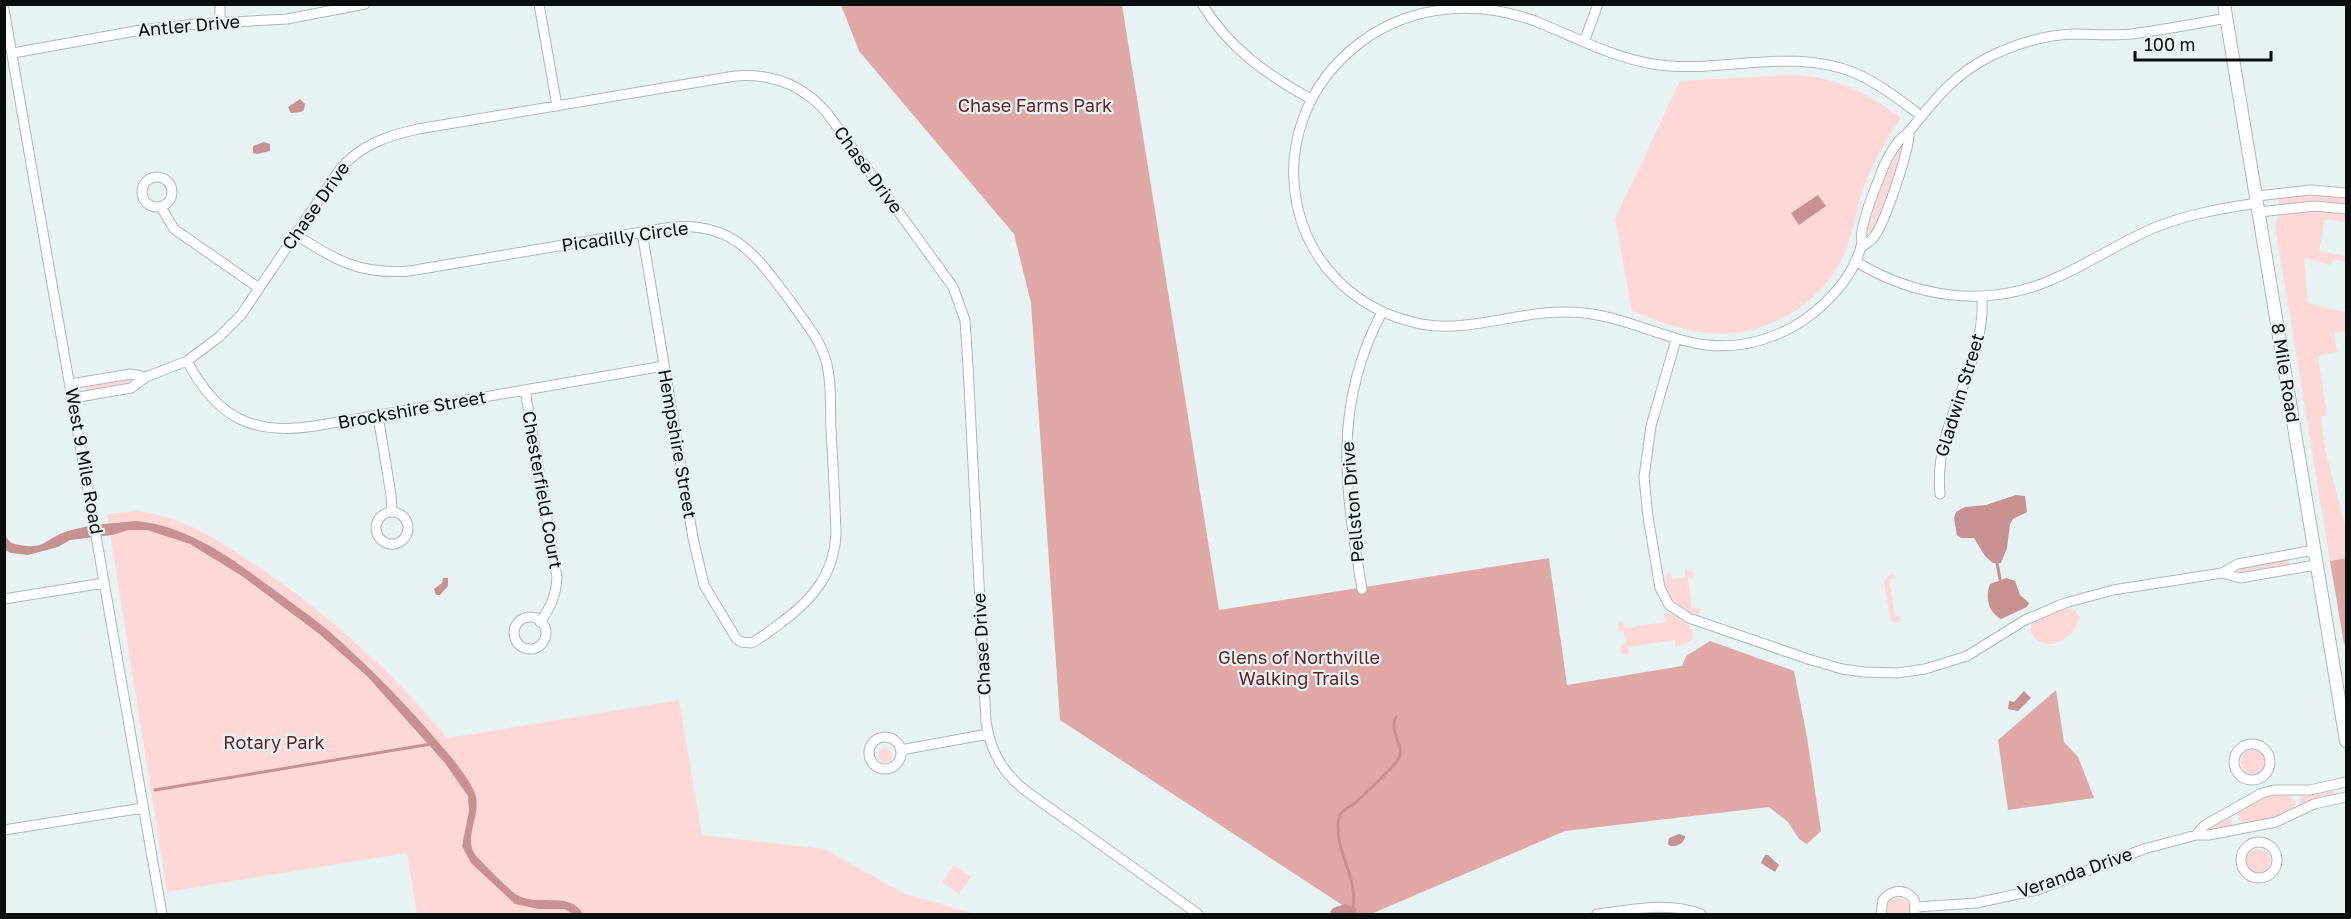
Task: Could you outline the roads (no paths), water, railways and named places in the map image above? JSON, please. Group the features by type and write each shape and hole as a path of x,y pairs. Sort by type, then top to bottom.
{"main road":[{"name":"8 Mile Road","path":"2224,4 2346,741"}],"street":[{"path":"220,4 220,23"},
{"name":"Antler Drive","path":"13,53 141,30 287,19 365,4"},
{"path":"539,4 557,106"},
{"path":"1202,4 1226,37 1243,54 1269,75 1311,99"},
{"path":"1584,42 1598,4"},
{"path":"1909,132 1908,148 1874,237 1862,247 1841,284 1827,300 1809,315 1780,333 1754,342 1721,346 1676,340 1609,317 1572,312 1538,312 1470,324 1438,326 1418,323 1382,312 1354,294 1330,270 1312,247 1301,223 1295,201 1293,163 1299,130 1311,99 1336,64 1372,34 1407,17 1438,9 1472,7 1499,10 1528,18 1635,61 1676,67 1789,61 1832,66 1867,79 1920,115"},
{"name":"West 9 Mile Road","path":"4,9 162,915"},
{"path":"1862,247 1862,231 1878,178 1901,138 1909,132 1935,98 1972,66 1992,55 2030,41 2067,34 2129,34 2227,18"},
{"name":"Chase Drive","path":"73,398 131,388 147,377 187,361 230,327 241,315 347,161 376,141 418,129 735,76 766,76 790,84 810,95 827,113 944,272 960,301 965,320 988,734 999,762 1006,774 1015,782 1198,915"},
{"path":"1855,261 1903,286 1953,296 1982,297 2010,293 2049,281 2129,239 2174,220 2226,208 2258,204 2311,190 2346,193"},
{"path":"2258,204 2346,209"},
{"path":"161,207 174,229 259,288"},
{"name":"Picadilly Circle","path":"295,234 341,262 366,270 395,272 672,226 692,226 721,232 739,241 761,261 800,314 814,334 826,362 837,534 833,561 821,586 805,604 760,638 751,643 744,642"},
{"name":"Hempshire Street","path":"642,232 693,538 704,585 736,638 744,642"},
{"name":"Gladwin Street","path":"1940,494 1938,478 1941,448 1976,350 1982,319 1982,297"},
{"name":"Pellston Drive","path":"1362,589 1350,516 1346,442 1349,409 1355,382 1363,355 1382,312"},
{"path":"1676,340 1646,448 1645,494 1660,588 1669,605 1681,614 1808,659 1842,669 1877,673 1916,671 1955,661 1978,650 2036,614 2090,595 2222,573 2238,564 2314,550"},
{"name":"Brockshire Street","path":"187,361 215,403 235,416 260,426 291,429 664,366"},
{"name":"Chase Drive","path":"70,384 131,374 147,377"},
{"name":"Chesterfield Court","path":"525,390 557,577 556,592 551,606 540,622"},
{"path":"378,416 392,512"},
{"path":"2222,573 2240,578 2316,565"},
{"path":"4,599 104,584"},
{"path":"901,750 988,734"},
{"path":"2247,744 2258,744 2270,757 2269,769 2257,779 2248,780 2242,777 2235,767 2234,762 2238,751 2247,744"},
{"path":"2257,779 2262,793"},
{"name":"Veranda Drive","path":"2196,834 2205,825 2262,793 2274,790 2310,790 2346,782"},
{"name":"Veranda Drive","path":"1881,915 1883,900 1893,891 1907,893 1914,900 1915,911 1976,903 2037,890 2144,849 2196,834 2209,835 2276,822 2314,804 2346,797"},
{"path":"4,830 143,808"},
{"path":"2251,827 2253,842"},
{"path":"2259,841 2270,845 2277,855 2276,867 2267,876 2261,878 2249,876 2242,866 2241,854 2253,842 2259,841"},
{"path":"1598,915 1662,907 1685,909 1701,915"}],"waterway":[{"path":"1997,563 2000,579"},
{"path":"1352,914 1353,890 1341,848 1339,819 1340,815 1360,799 1398,760 1400,750 1394,729 1396,717"},
{"path":"155,790 431,744"}],"park label":[{"name":"Chase Farms Park","path":"1035,106"},
{"name":"Glens of Northville Walking Trails","path":"1299,668"},
{"name":"Rotary Park","path":"274,743"}]}
